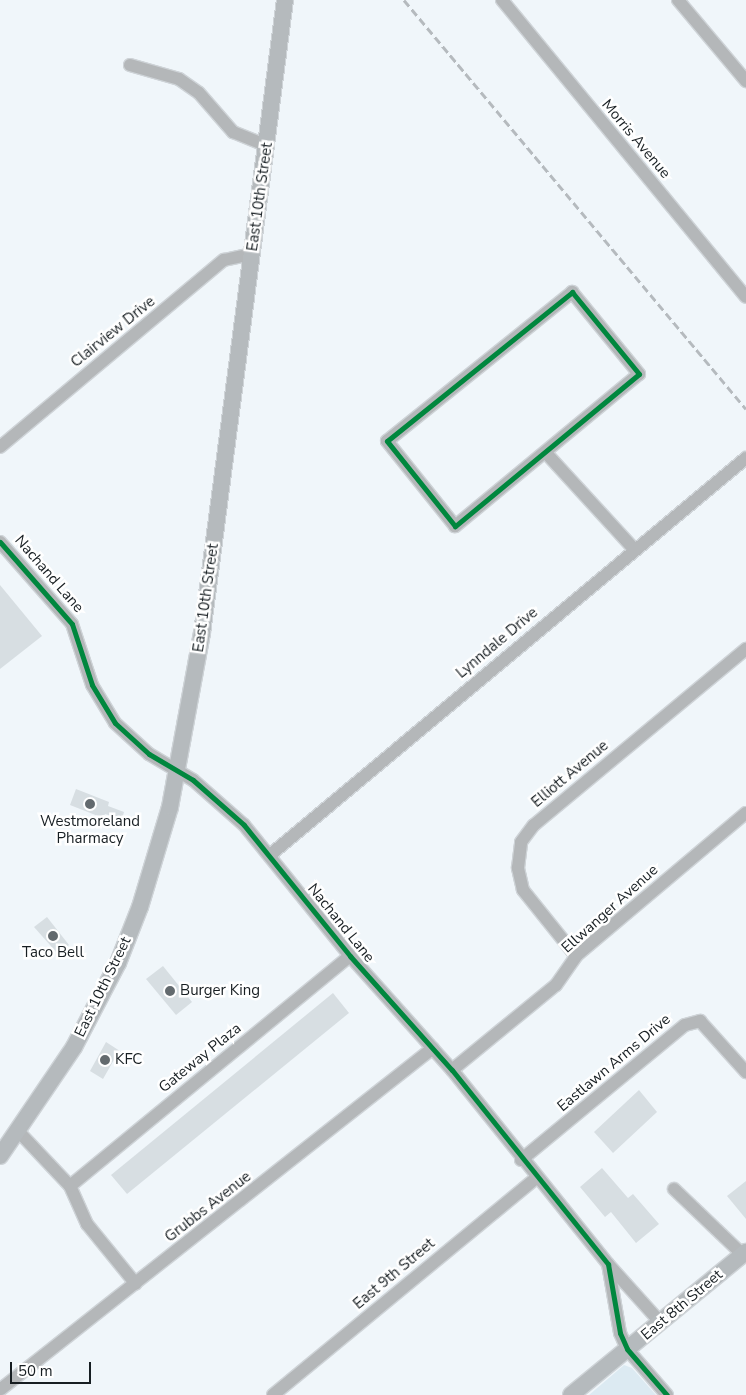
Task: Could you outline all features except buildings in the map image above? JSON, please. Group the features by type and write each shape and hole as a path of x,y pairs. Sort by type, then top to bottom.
{"main road":[{"name":"East 10th Street","path":"0,1156 19,1132 74,1047 118,963 140,907 179,771 202,634 285,0"},
{"name":"East 8th Street","path":"571,1395 744,1254"}],"street":[{"name":"Morris Avenue","path":"502,0 746,297"},
{"path":"678,0 746,81"},
{"path":"130,65 179,79 199,93 234,132 267,146"},
{"name":"Clairview Drive","path":"0,447 224,260 252,254"},
{"path":"572,292 639,374 546,453 455,526 387,441 572,292"},
{"path":"546,453 634,549"},
{"name":"Lynndale Drive","path":"270,855 634,549 746,458"},
{"name":"Nachand Lane","path":"0,542 72,624 92,685 115,723 149,754 179,771 244,825 350,956 452,1070 521,1160 608,1264 660,1322"},
{"name":"Elliott Avenue","path":"576,956 523,890 518,868 521,842 534,825 746,649"},
{"name":"Ellwanger Avenue","path":"452,1070 556,985 576,956 746,812"},
{"name":"Gateway Plaza","path":"70,1186 350,956"},
{"name":"Eastlawn Arms Drive","path":"521,1160 685,1025 700,1021 746,1072"},
{"name":"Grubbs Avenue","path":"2,1391 433,1048"},
{"path":"19,1132 70,1186 87,1224 136,1284"},
{"name":"East 9th Street","path":"273,1395 536,1177"},
{"path":"674,1190 744,1254"},
{"path":"608,1264 613,1310 627,1349 667,1395"}],"shaded area":[{"path":"624,1365 632,1368 656,1395 589,1395"}],"railway":[{"path":"404,0 746,409"}],"cycle path":[{"path":"572,292 639,374 455,526 387,441 572,292"},
{"path":"0,542 72,624 92,685 115,723 149,754 193,780 244,825 350,956 452,1070 608,1264 620,1333 627,1349 667,1395"}],"place":[{"name":"Westmoreland Pharmacy","path":"90,804"},
{"name":"Taco Bell","path":"53,936"},
{"name":"Burger King","path":"170,991"},
{"name":"KFC","path":"105,1060"}]}
